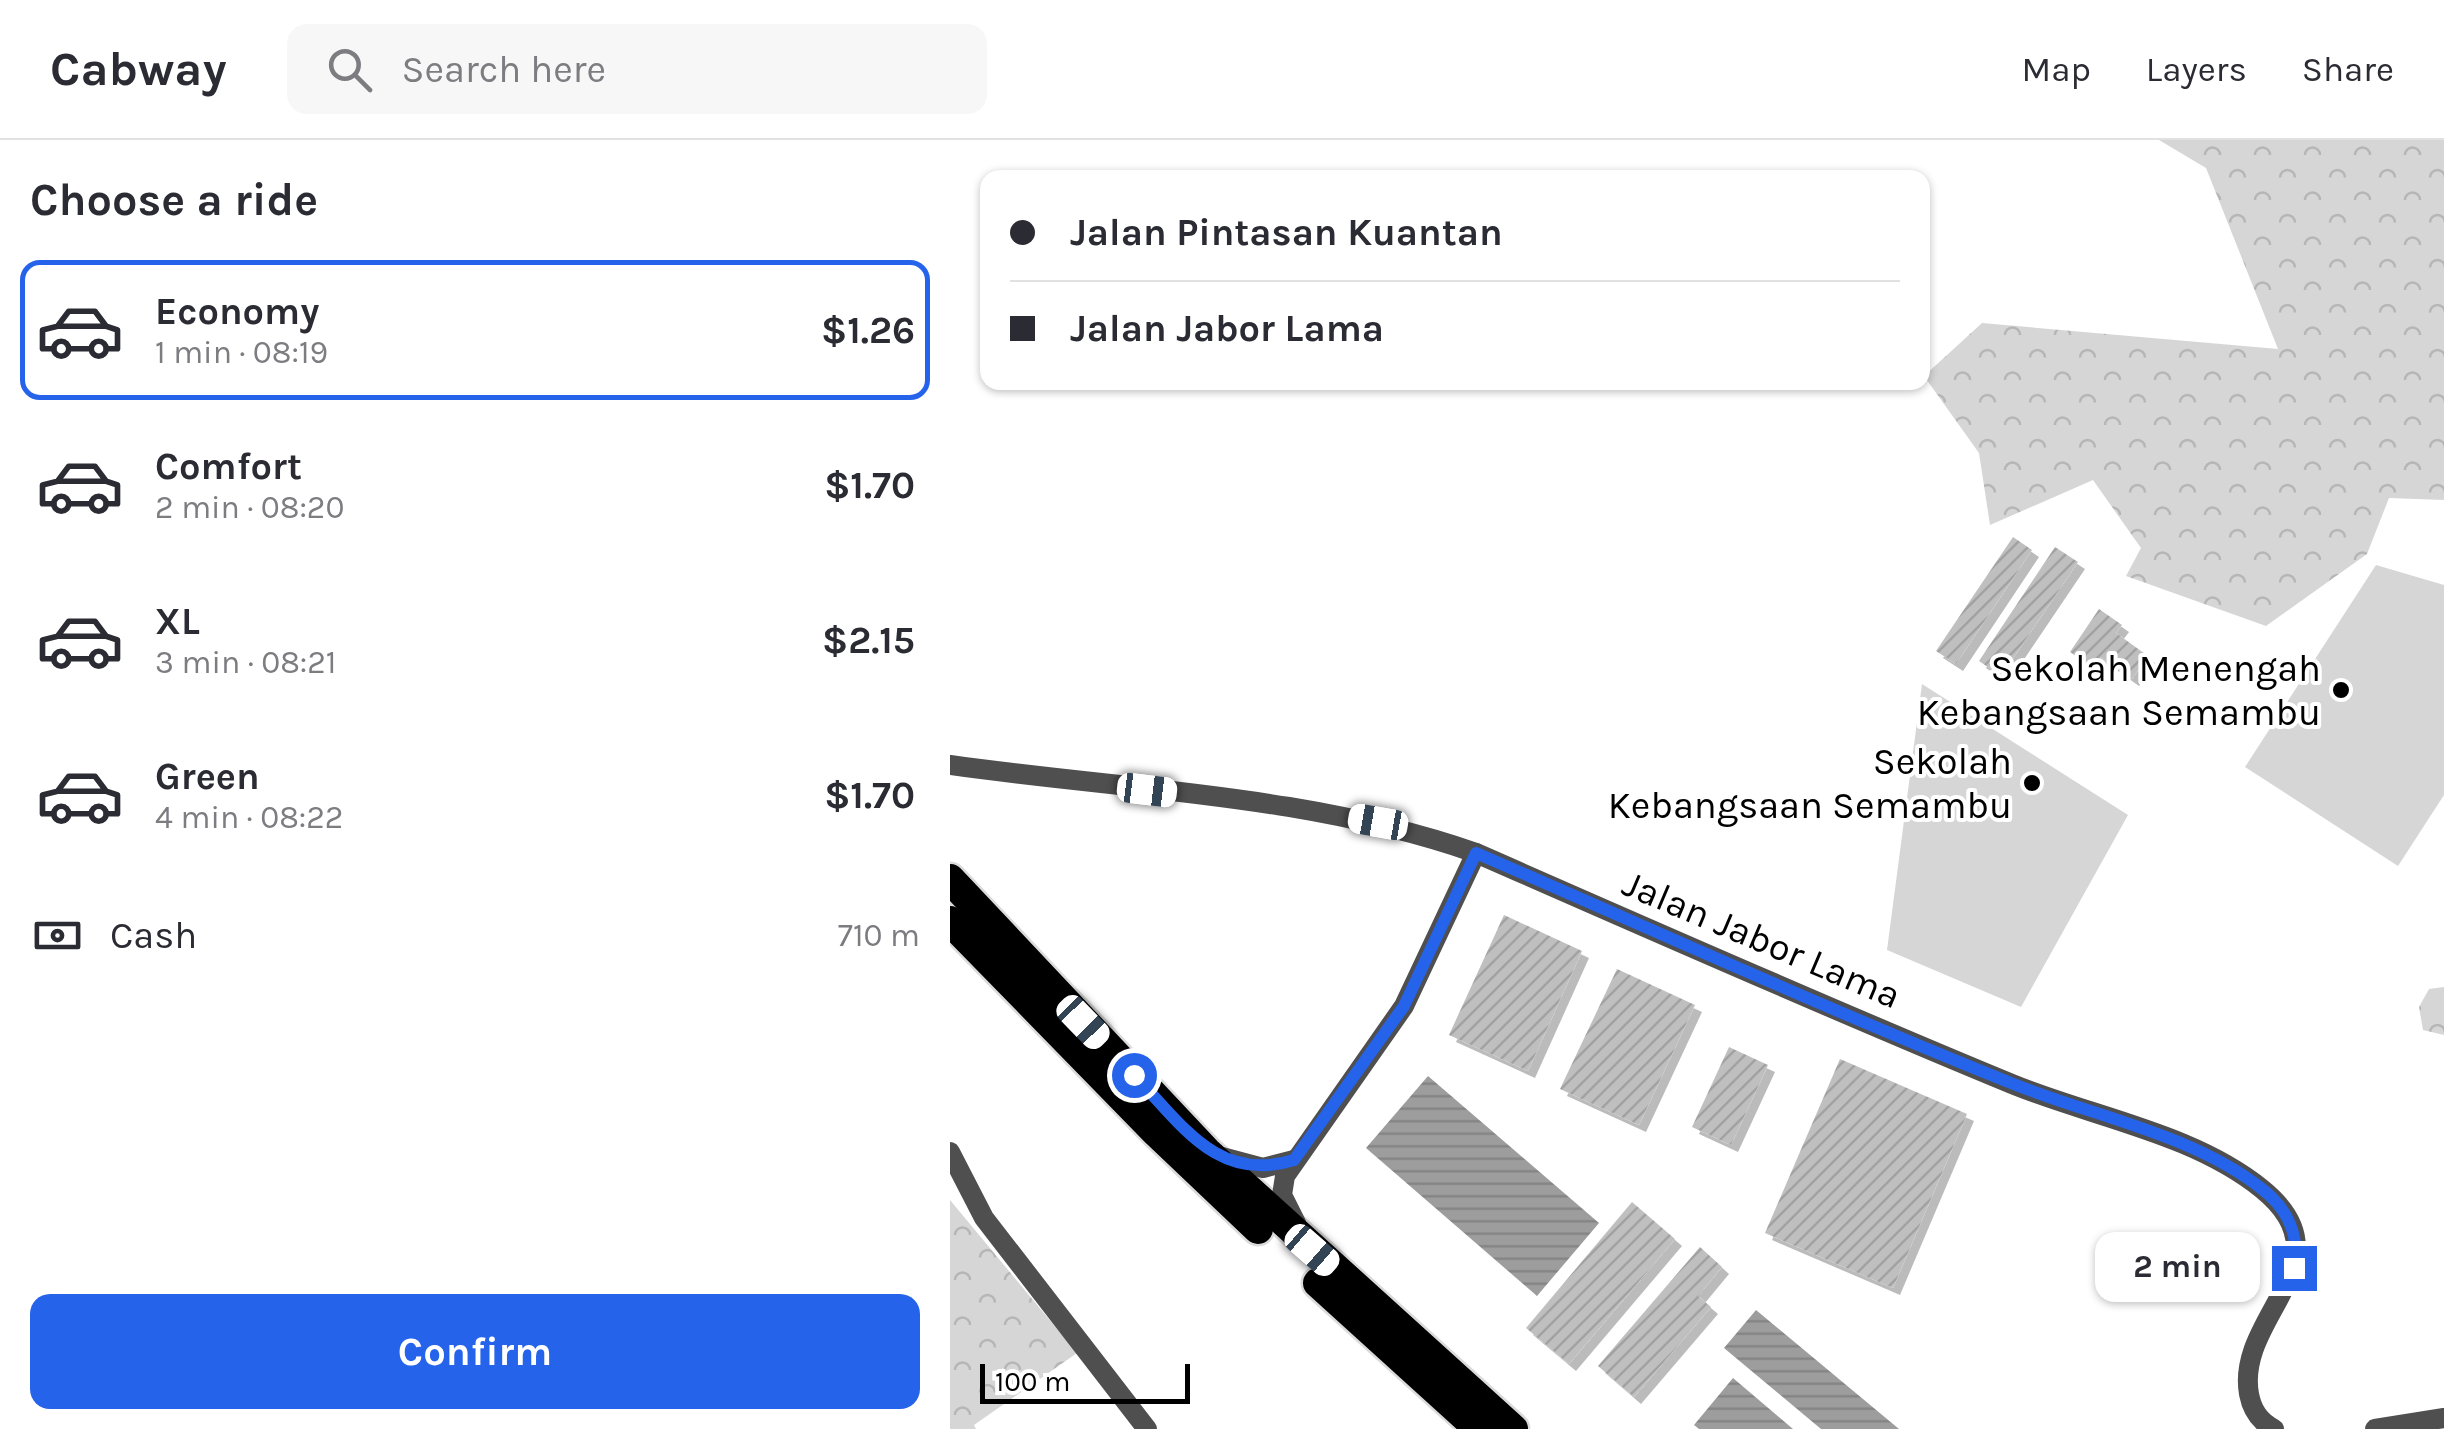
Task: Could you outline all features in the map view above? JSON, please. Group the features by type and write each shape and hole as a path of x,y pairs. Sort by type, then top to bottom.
{"highway":[{"path":"950,879 1207,1152 1513,1429"},
{"path":"950,922 1216,1190 1479,1429"}],"street":[{"name":"Jalan Jabor Lama","path":"950,765 1285,805 1378,822 1476,853 2016,1085 2205,1156 2261,1188 2287,1216 2296,1257 2287,1287 2248,1361 2252,1406 2274,1429"},
{"path":"1312,1250 1282,1195 1294,1160 1404,1006 1476,853"},
{"path":"950,1152 984,1218 1147,1429"},
{"path":"1207,1152 1263,1168 1294,1160"},
{"path":"2374,1429 2444,1418"}],"green space":[{"path":"2159,140 2444,140 2444,500 2389,498 2367,554 2266,626 2126,576 2141,548 2093,480 1990,525 1979,453 1930,384 1930,371 1982,323 2278,349 2206,168"},
{"path":"2376,565 2444,585 2444,795 2398,866 2245,767"},
{"path":"1922,684 2128,815 2021,1007 1887,950"},
{"path":"2444,987 2444,1035 2423,1030 2419,1007 2429,989"},
{"path":"950,1200 1077,1353 974,1425 976,1429 950,1429"}],"shaded area":[{"path":"1428,1076 1599,1223 1537,1296 1366,1148"},
{"path":"1756,1310 1899,1429 1821,1429 1724,1348"},
{"path":"1733,1378 1793,1429 1699,1429 1694,1425"}],"building":[{"path":"2013,537 2032,550 1956,664 1936,651"},
{"path":"2055,547 2078,562 2001,676 1979,661"},
{"path":"2099,609 2122,625 2116,633 2148,656 2132,679 2101,657 2093,668 2070,652"},
{"path":"1504,915 1582,951 1528,1071 1449,1035"},
{"path":"1617,969 1695,1005 1639,1125 1560,1089"},
{"path":"1729,1047 1768,1065 1731,1145 1692,1127"},
{"path":"1840,1059 1967,1114 1893,1288 1765,1233"},
{"path":"1632,1202 1675,1239 1569,1364 1526,1328"},
{"path":"1700,1247 1722,1267 1698,1296 1711,1307 1634,1397 1598,1366"}],"place":[{"name":"Sekolah Menengah Kebangsaan Semambu","path":"2341,690"},
{"name":"Sekolah Kebangsaan Semambu","path":"2032,783"}],"route":[{"path":"1134,1075 1207,1152 1263,1168 1294,1160 1404,1006 1476,853 1984,1072 2205,1156 2249,1180 2277,1202 2294,1233 2294,1268"}]}
